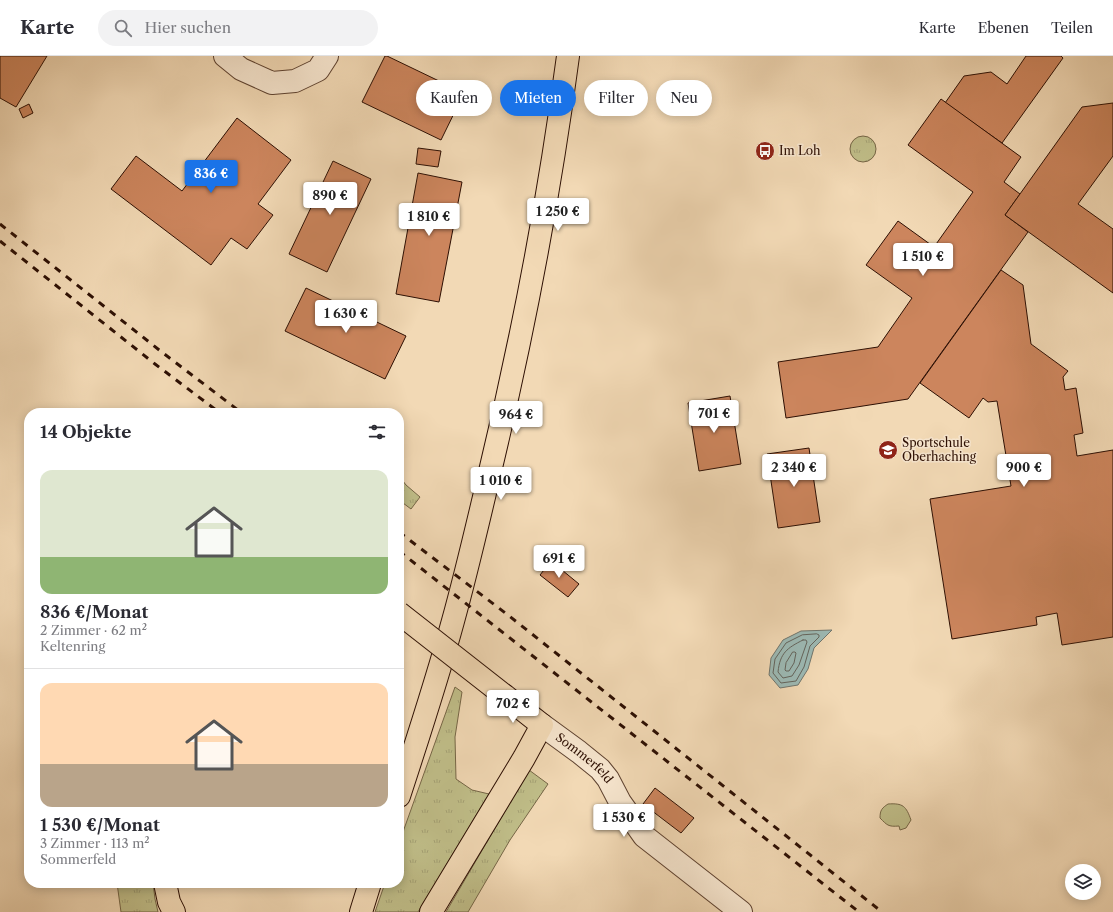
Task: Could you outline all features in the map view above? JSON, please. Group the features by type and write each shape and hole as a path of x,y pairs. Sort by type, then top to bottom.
{"main road":[{"path":"404,781 453,622 507,401 539,243 559,123 568,56"},
{"path":"404,617 542,726 431,912"},
{"path":"166,888 169,902 174,912"},
{"path":"361,912 368,888"}],"street":[{"path":"225,56 241,69 272,83 295,82 318,70 326,56"},
{"name":"Sommerfeld","path":"542,726 580,752 600,769 608,779 620,802 644,836 741,912"}],"green space":[{"path":"863,136 873,139 876,149 873,159 863,162 853,159 850,149 853,139"},
{"path":"404,482 420,497 411,509 404,504"},
{"path":"455,687 462,692 455,737 456,779 472,790 489,794 418,912 375,912 383,888 404,888 404,829"},
{"path":"529,770 548,784 510,840 468,912 446,912"},
{"path":"888,804 901,805 907,811 911,820 906,828 900,830 899,826 888,825 880,818 880,813"},
{"path":"118,888 154,888 158,912 121,912"}],"water":[{"path":"832,630 814,648 808,669 798,685 780,688 769,675 771,658 783,640 801,631"}],"building":[{"path":"0,56 47,56 16,107 0,98"},
{"path":"385,56 387,56 437,80 416,80 416,116 453,116 441,140 362,102"},
{"path":"1026,56 1061,56 1063,58 1002,143 945,103 964,76 991,72 1007,84"},
{"path":"941,99 1021,157 1004,182 1020,194 1005,215 1028,232 908,399 786,418 778,362 878,347 912,298 866,265 898,221 934,247 973,192 908,145"},
{"path":"1113,103 1113,156 1078,204 1113,229 1113,293 1005,215 1082,107"},
{"path":"29,104 33,113 23,118 19,109"},
{"path":"237,118 291,160 258,204 273,215 247,249 231,238 211,265 111,189 136,156 182,191"},
{"path":"418,148 441,151 438,167 416,164"},
{"path":"333,161 371,179 327,272 289,254"},
{"path":"418,173 462,182 439,302 396,294"},
{"path":"1001,270 1023,285 1031,344 1068,371 1063,377 1065,390 1076,388 1083,433 1074,435 1077,456 1113,450 1113,637 1062,645 1057,613 1036,617 1037,625 952,639 930,499 1011,486 997,401 988,402 983,398 969,418 920,383"},
{"path":"306,288 406,336 385,379 285,331"},
{"path":"730,396 741,464 699,471 688,403"},
{"path":"809,448 820,522 778,528 767,454"},
{"path":"551,561 579,584 568,597 540,575"},
{"path":"655,788 694,818 681,833 643,804"}],"railway":[{"path":"0,224 163,353 235,408"},
{"path":"0,241 155,364 213,408"},
{"path":"404,536 508,615 882,912"},
{"path":"404,555 859,912"}],"place":[{"name":"Im Loh","path":"765,151"},
{"name":"Sportschule Oberhaching","path":"888,450"}]}
